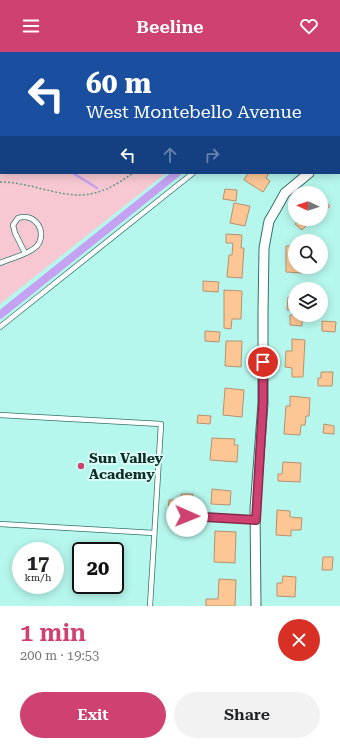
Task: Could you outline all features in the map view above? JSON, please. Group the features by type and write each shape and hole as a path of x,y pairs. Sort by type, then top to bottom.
{"street":[{"path":"256,606 256,520 263,403 262,312 264,248 269,222 275,211 286,193 308,174"}],"lane":[{"path":"0,328 192,174"},
{"path":"0,263 25,253 31,250 38,244 40,227 35,220 24,215 18,218 13,225 15,233 25,253"},
{"path":"0,415 161,424 150,606"},
{"path":"187,516 256,520"},
{"path":"0,524 154,533"}],"path":[{"path":"2,178 1,182 28,184 69,194 82,195 95,193 131,174"}],"shaded area":[{"path":"0,174 165,174 0,304"}],"building":[{"path":"247,174 268,174 266,178 270,181 263,192 244,180"},
{"path":"225,189 237,190 236,201 223,199"},
{"path":"234,203 250,206 245,226 230,223"},
{"path":"297,226 306,226 302,230"},
{"path":"226,234 242,235 241,248 244,248 242,278 227,277 229,255 232,255 233,243 226,243"},
{"path":"286,246 288,246 288,272 286,272"},
{"path":"203,281 219,282 218,292 203,291"},
{"path":"224,290 242,291 241,319 232,319 231,329 224,328"},
{"path":"290,322 302,322 302,326 290,325"},
{"path":"322,322 336,322 335,332 322,331"},
{"path":"205,331 220,332 219,342 205,341"},
{"path":"292,339 305,340 303,377 292,377 292,368 285,367 286,351 292,351"},
{"path":"226,341 242,341 241,367 225,366"},
{"path":"321,372 333,372 332,386 318,386 318,378 321,378"},
{"path":"225,388 244,390 242,417 223,415"},
{"path":"290,396 310,398 309,416 306,416 305,425 301,425 300,435 284,434 286,406 290,406"},
{"path":"198,415 211,416 210,424 197,423"},
{"path":"324,424 334,426 334,434 323,433"},
{"path":"212,438 235,439 234,445 238,445 237,462 210,460"},
{"path":"283,462 301,463 300,482 278,481 278,474 282,474"},
{"path":"212,489 231,491 230,505 211,504"},
{"path":"181,494 193,494 192,501 181,500"},
{"path":"169,500 181,500 180,519 168,518"},
{"path":"277,510 290,511 290,517 302,518 301,530 291,530 291,536 276,535"},
{"path":"215,531 236,532 235,563 214,562"},
{"path":"323,557 333,557 332,570 322,570"},
{"path":"283,576 296,577 295,597 277,596 277,583 282,583"},
{"path":"219,579 236,580 235,606 206,606 206,599 218,599"}],"waterway":[{"path":"75,174 97,188"},
{"path":"0,315 176,174"}],"place":[{"name":"Sun Valley Academy","path":"81,466"}],"route":[{"path":"187,516 226,517 256,520 257,485 262,429 263,362"}]}
